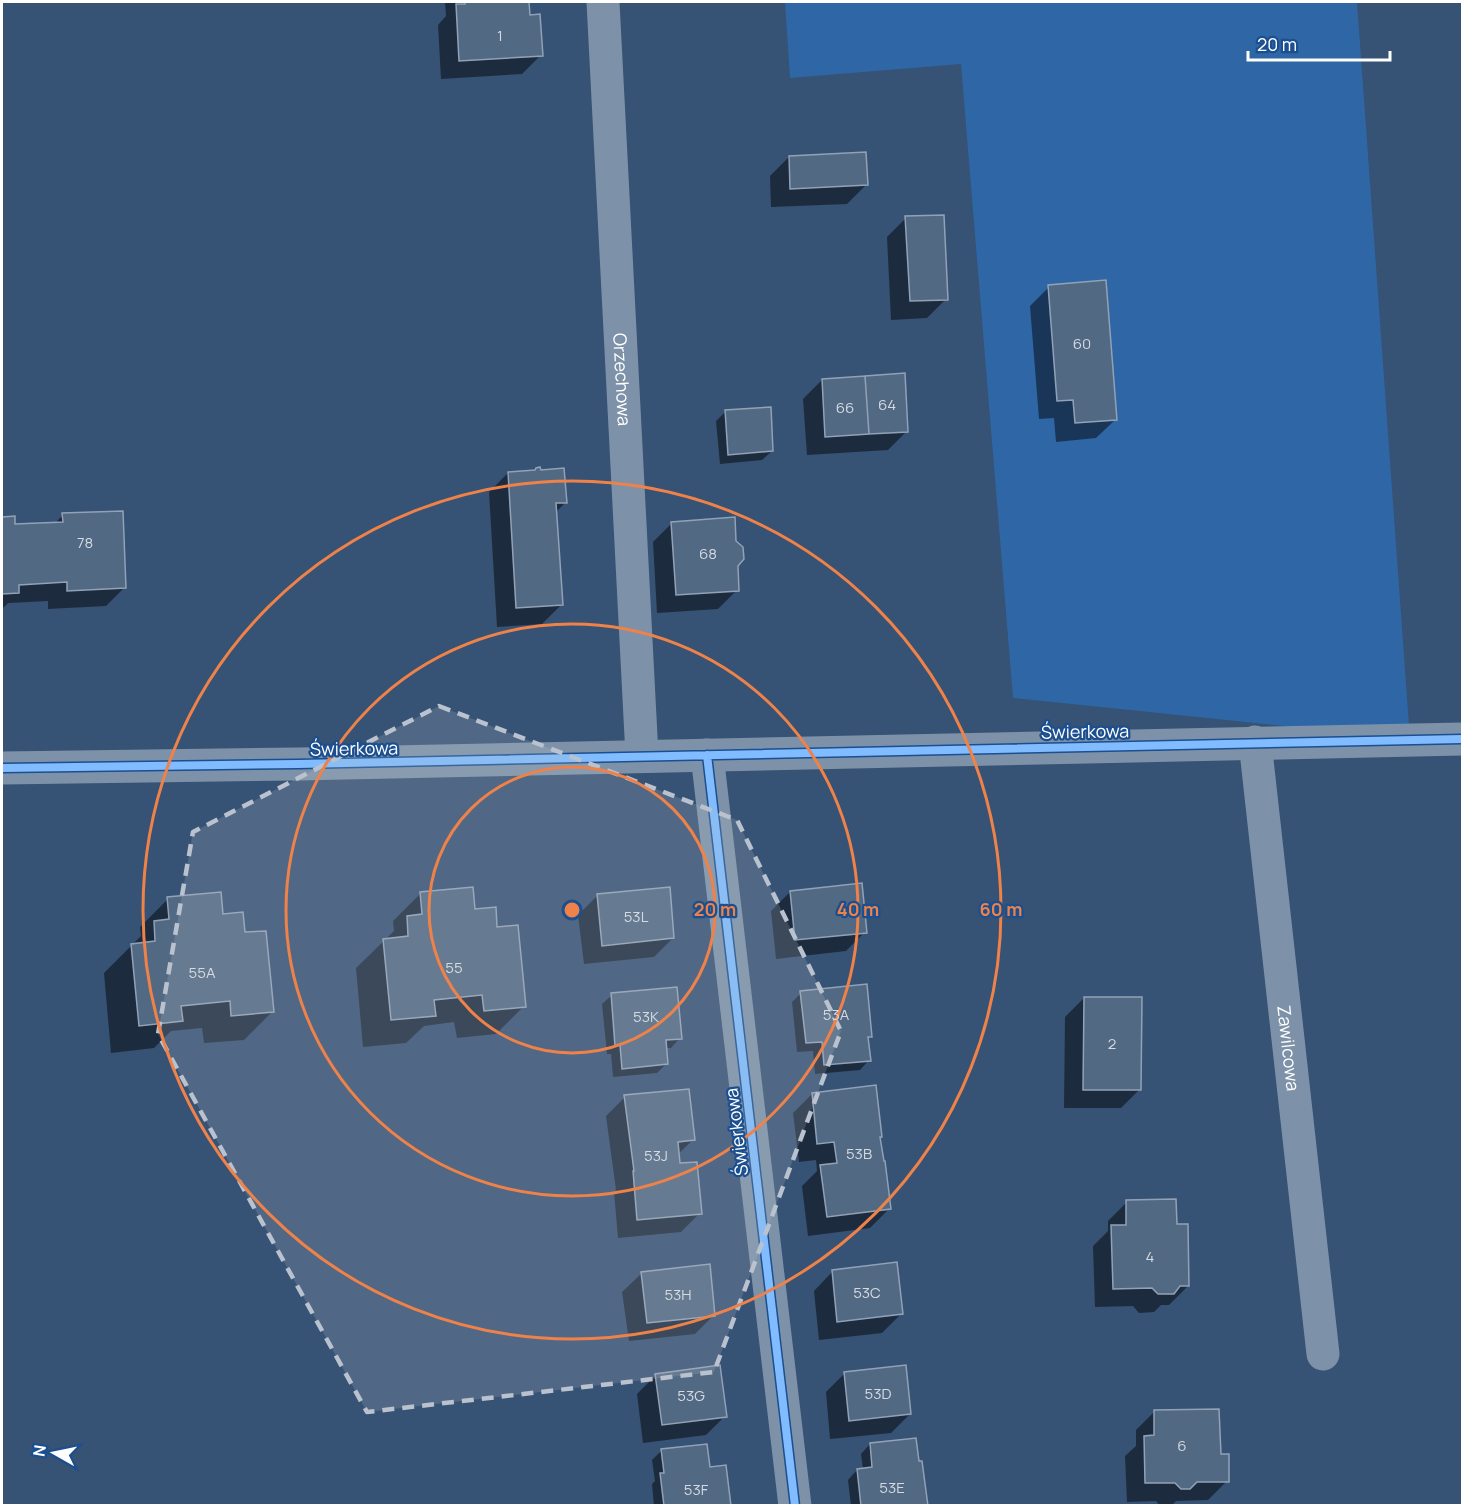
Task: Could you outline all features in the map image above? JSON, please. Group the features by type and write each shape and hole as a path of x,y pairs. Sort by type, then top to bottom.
{"street":[{"name":"Orzechowa","path":"603,2 642,756"},
{"name":"Świerkowa","path":"2,768 310,764 1462,739"},
{"name":"Zawilcowa","path":"1255,742 1323,1354"},
{"name":"Świerkowa","path":"707,755 795,1506"}],"highlighted area":[{"path":"439,706 737,820 841,1031 714,1372 367,1412 158,1034 193,832"}],"shaded area":[{"path":"785,2 1357,2 1410,739 1013,698 961,64 790,78"}],"building":[{"path":"465,2 529,2 530,15 540,14 543,56 459,61 456,4 465,4"},
{"path":"866,152 868,185 790,189 789,156"},
{"path":"944,215 948,300 910,301 905,216"},
{"path":"1106,280 1117,420 1075,423 1073,400 1057,401 1048,285"},
{"path":"905,373 908,432 869,434 865,376"},
{"path":"865,376 869,434 825,437 822,379"},
{"path":"771,407 773,451 728,455 725,410"},
{"path":"540,467 541,470 564,468 567,503 556,503 563,605 516,608 508,472 535,470"},
{"path":"123,511 126,588 67,591 67,582 19,585 19,593 2,594 2,517 15,516 15,524 63,522 62,513"},
{"path":"735,517 736,541 743,547 744,559 738,566 739,591 676,595 671,522"},
{"path":"862,883 867,933 795,940 790,891"},
{"path":"473,887 475,909 496,907 497,927 518,925 526,1007 484,1011 482,995 434,1000 436,1016 391,1020 383,939 408,936 407,916 422,914 420,892"},
{"path":"670,887 674,938 602,946 597,894"},
{"path":"221,892 223,914 243,912 245,932 266,931 274,1012 231,1016 230,1001 181,1006 183,1021 139,1026 131,944 155,941 154,921 169,919 167,897"},
{"path":"867,984 872,1037 868,1037 871,1061 824,1065 822,1042 806,1043 800,991"},
{"path":"677,987 682,1039 666,1040 668,1064 622,1069 620,1045 615,1046 611,993"},
{"path":"1084,997 1142,997 1141,1090 1083,1090"},
{"path":"876,1085 882,1137 880,1137 891,1209 827,1217 820,1165 837,1163 834,1142 817,1144 812,1093"},
{"path":"689,1089 695,1140 678,1142 680,1163 697,1162 702,1214 637,1220 634,1171 624,1095"},
{"path":"1176,1199 1177,1224 1188,1224 1189,1286 1180,1286 1174,1294 1158,1294 1152,1288 1113,1289 1111,1225 1126,1225 1126,1200"},
{"path":"897,1262 903,1314 837,1322 832,1270"},
{"path":"710,1264 715,1316 647,1323 641,1272"},
{"path":"720,1365 727,1417 662,1425 655,1374"},
{"path":"906,1365 911,1414 849,1421 844,1372"},
{"path":"1219,1409 1221,1454 1229,1454 1229,1482 1197,1482 1190,1489 1181,1489 1175,1483 1145,1483 1144,1436 1154,1435 1154,1410"},
{"path":"916,1438 919,1461 922,1461 928,1506 861,1506 857,1469 872,1467 870,1443"},
{"path":"707,1444 710,1467 726,1465 731,1506 664,1506 660,1473 664,1473 661,1449"}],"cycle path":[{"path":"2,768 298,764 1462,739"},
{"path":"707,755 795,1506"}]}
